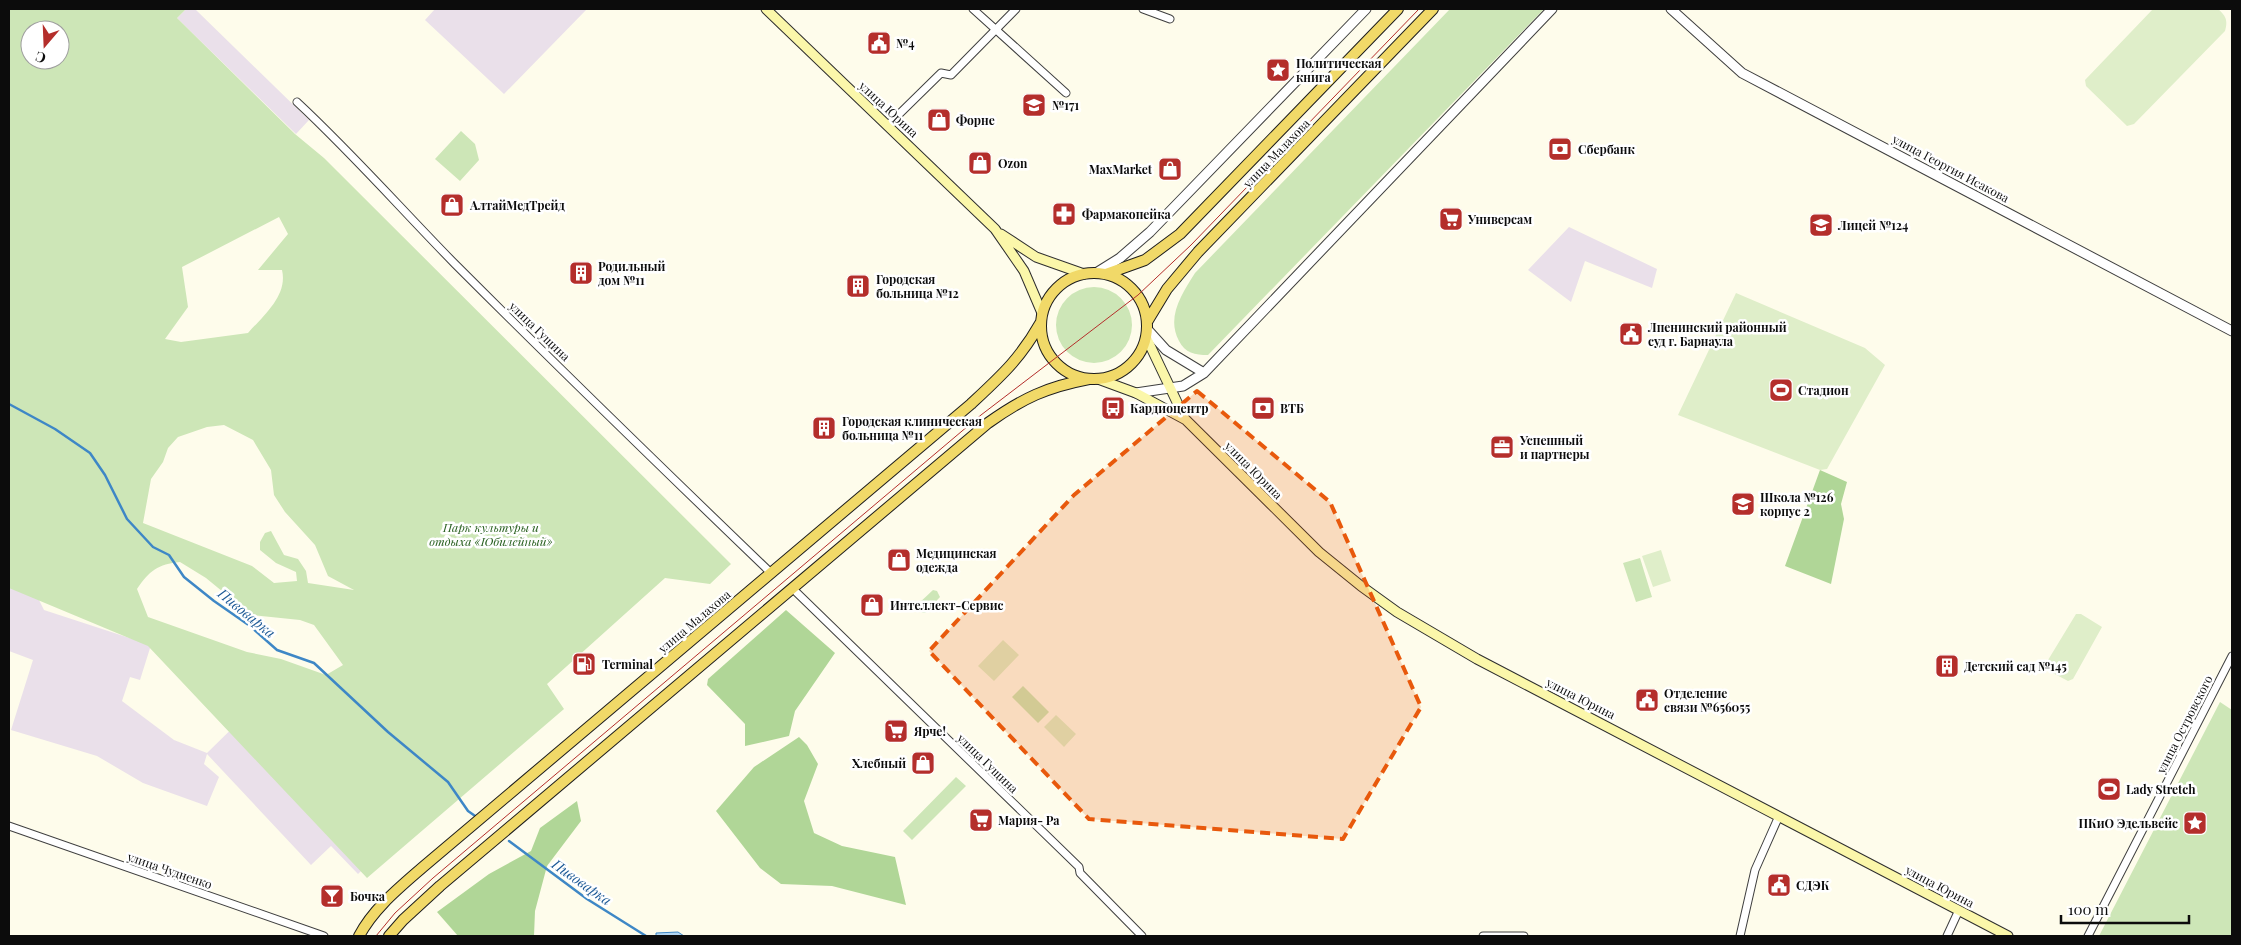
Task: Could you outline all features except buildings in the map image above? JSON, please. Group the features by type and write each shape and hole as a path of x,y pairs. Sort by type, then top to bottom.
{"main road":[{"name":"улица Юрина","path":"766,9 995,229 1036,257 1084,274"},
{"name":"улица Малахова","path":"1101,273 1145,260 1180,234 1398,9"},
{"name":"улица Малахова","path":"1147,329 1167,289 1198,252 1433,9"},
{"name":"улица Юрина","path":"995,229 1024,271 1042,317"},
{"path":"389,936 403,920 440,886 792,588 1009,408 1042,390 1110,377 1130,366 1137,358 1147,329 1142,304 1134,291 1121,280 1101,273 1084,274 1066,281 1057,287 1048,299 1042,317 1042,340 1053,360 1069,373 1094,379"},
{"name":"улица Малахова","path":"359,936 371,916 423,867 1003,374 1026,349 1042,317"},
{"name":"улица Юрина","path":"1147,329 1170,389 1186,420"},
{"name":"улица Юрина","path":"1094,379 1136,393 1186,420 1319,552 1360,586 1397,612 1477,659 2008,936"}],"street":[{"path":"972,9 1066,94"},
{"path":"888,125 941,73 951,75 1016,9"},
{"path":"1143,9 1170,19"},
{"path":"1101,273 1150,232 1366,9"},
{"path":"1136,393 1170,389 1195,380 1204,373 1552,9"},
{"name":"улица Георгия Исакова","path":"1671,9 1742,73 2232,330"},
{"name":"улица Гущина","path":"297,102 334,136 391,199 456,265 771,573"},
{"path":"1147,329 1166,350 1204,373"},
{"name":"улица Гущина","path":"792,588 1074,861 1079,866 1080,873 1142,936"},
{"name":"улица Островского","path":"2088,936 2232,656"},
{"path":"1740,936 1754,870 1779,816"},
{"name":"улица Чудненко","path":"9,826 324,936"},
{"path":"1947,936 1960,910"},
{"path":"1483,936 1524,936"}],"highlighted area":[{"path":"1197,391 1330,502 1421,707 1343,839 1089,819 929,651 1074,495"}],"shaded area":[{"path":"186,9 195,9 309,120 296,134 177,18"},
{"path":"435,9 587,9 504,94 425,20"},
{"path":"1569,227 1657,269 1652,288 1585,261 1571,302 1528,270"},
{"path":"9,569 26,574 44,610 151,645 140,680 130,677 122,701 174,740 207,753 263,698 383,850 358,874 331,846 311,865 207,754 204,764 219,777 207,806 143,783 97,756 11,730 33,660 9,651"}],"green space":[{"name":"Парк культуры и отдыха «Юбилейный»","path":"9,9 186,9 177,18 295,134 324,158 731,564 710,584 665,578 547,684 564,709 367,878 148,646 9,588","holes":["279,217 288,234 258,270 282,270 281,288 273,304 248,333 181,342 165,339 188,307 182,267","224,425 253,440 271,470 274,495 285,512 315,545 328,576 354,590 308,583 306,571 298,559 284,555 271,531 265,533 260,542 260,550 276,563 296,572 297,581 274,583 252,566 143,523 151,479 163,462 168,448 178,437 207,427","180,562 206,578 251,615 300,620 314,625 343,665 326,675 281,659 247,652 148,617 137,589 150,573 160,567"]},
{"path":"1450,9 1544,9 1208,355 1187,351 1179,341 1174,323 1177,306 1195,273"},
{"path":"2153,9 2218,9 2226,18 2226,27 2225,31 2134,124 2127,126 2086,86 2085,80"},
{"path":"461,131 475,144 479,160 460,181 435,159"},
{"path":"1094,287 1108,290 1121,298 1129,311 1132,325 1129,339 1121,352 1108,360 1094,363 1080,360 1067,352 1059,339 1056,325 1059,311 1067,298 1080,290"},
{"name":"Стадион","path":"1736,293 1865,348 1885,365 1827,469 1820,470 1678,415"},
{"path":"1820,470 1847,482 1841,504 1844,519 1831,584 1785,566"},
{"path":"1661,550 1671,581 1653,587 1642,556"},
{"path":"1640,558 1652,597 1636,602 1623,563"},
{"path":"933,590 937,591 940,597 925,613 921,612 917,605"},
{"path":"786,610 835,653 795,711 789,736 745,746 745,724 707,685 708,679"},
{"path":"2076,614 2081,614 2102,627 2073,679 2068,681 2047,670 2045,665"},
{"path":"1003,640 1019,655 994,681 978,666"},
{"path":"1023,686 1049,712 1038,723 1012,697"},
{"name":"ПКиО Эдельвейс","path":"2220,702 2232,710 2232,936 2099,936"},
{"path":"1056,715 1076,734 1064,747 1044,727"},
{"path":"799,737 807,745 818,764 804,801 814,833 842,846 895,857 906,905 832,886 781,884 760,868 716,811 754,767"},
{"path":"956,777 966,786 912,840 903,831"},
{"path":"577,801 581,821 547,866 535,911 534,936 458,936 437,912 489,874 531,851 540,828"}],"water":[{"path":"678,932 684,936 656,936 656,933"}],"waterway":[{"name":"Пивоварка","path":"9,404 55,429 90,453 105,475 127,519 153,547 169,555 184,577 250,626 277,650 314,663 388,732 448,782 468,811 478,818"},
{"name":"Пивоварка","path":"509,841 587,899 646,936"}],"tram line":[{"path":"376,936 395,913 433,878 981,415 1138,295 1191,245 1419,9"}],"place":[{"name":"№4","path":"879,43"},
{"name":"Политическая книга","path":"1278,70"},
{"name":"№171","path":"1034,105"},
{"name":"Форне","path":"939,120"},
{"name":"Сбербанк","path":"1560,149"},
{"name":"Ozon","path":"980,163"},
{"name":"MaxMarket","path":"1170,169"},
{"name":"АлтайМедТрейд","path":"452,205"},
{"name":"Фармакопейка","path":"1064,214"},
{"name":"Универсам","path":"1451,219"},
{"name":"Лицей №124","path":"1821,225"},
{"name":"Родильный дом №11","path":"581,273"},
{"name":"Городская больница №12","path":"858,286"},
{"name":"Лпенинский районный суд г. Барнаула","path":"1631,334"},
{"name":"Стадион","path":"1781,390"},
{"name":"Кардиоцентр","path":"1113,408"},
{"name":"ВТБ","path":"1263,408"},
{"name":"Городская клиническая больница №11","path":"824,428"},
{"name":"Успешный и партнеры","path":"1502,447"},
{"name":"Школа №126 корпус 2","path":"1743,504"},
{"name":"Медицинская одежда","path":"899,560"},
{"name":"Интеллект-Сервис","path":"872,605"},
{"name":"Terminal","path":"584,664"},
{"name":"Детский сад №145","path":"1947,666"},
{"name":"Отделение связи №656055","path":"1647,700"},
{"name":"Ярче!","path":"896,731"},
{"name":"Хлебный","path":"923,763"},
{"name":"Lady Stretch","path":"2109,789"},
{"name":"Мария- Ра","path":"981,820"},
{"name":"ПКиО Эдельвейс","path":"2195,823"},
{"name":"СДЭК","path":"1779,885"},
{"name":"Бочка","path":"332,896"}]}
